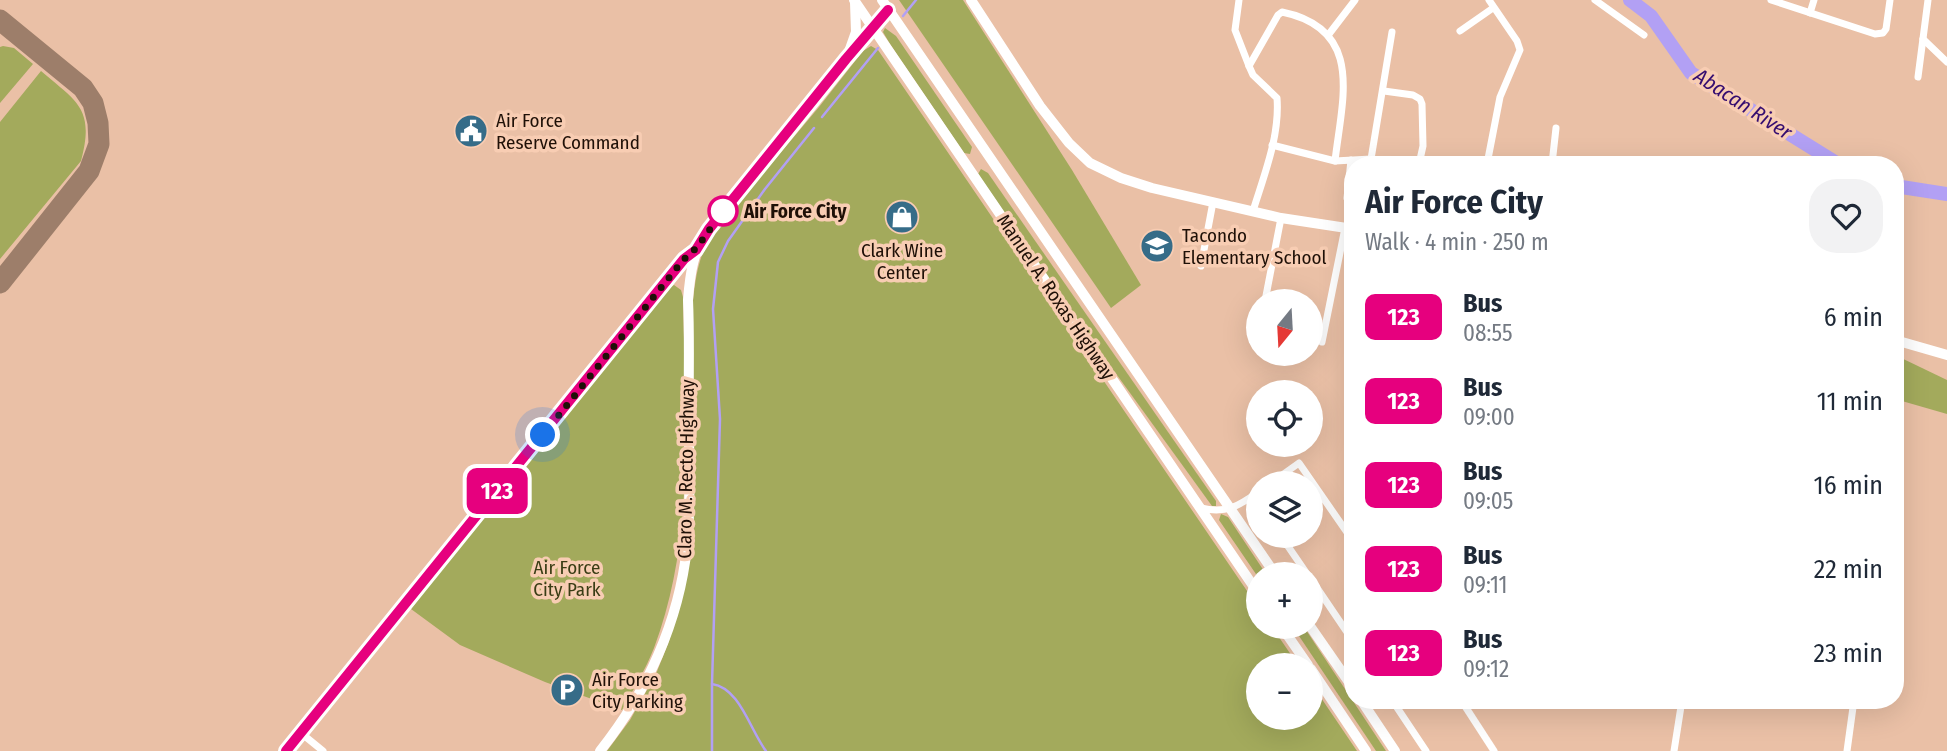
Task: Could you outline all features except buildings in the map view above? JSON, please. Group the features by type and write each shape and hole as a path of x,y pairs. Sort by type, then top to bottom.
{"main road":[{"path":"971,0 1040,106 1069,143 1090,163 1121,178 1213,202 1281,218 1344,227"},
{"path":"846,59 856,32 855,1"},
{"name":"Manuel A. Roxas Highway","path":"855,1 1246,575"},
{"path":"696,250 709,229 872,28 885,5"},
{"name":"Manuel A. Roxas Highway","path":"885,5 1267,562"},
{"path":"970,170 988,157"},
{"name":"Claro M. Recto Highway","path":"600,751 628,714 647,681 667,633 681,583 688,528 688,300 696,250"},
{"path":"1904,343 1947,355"},
{"path":"1320,639 1344,675"},
{"path":"1323,687 1366,751"},
{"path":"1367,709 1395,751"}],"street":[{"path":"1239,0 1236,30 1249,66 1253,75 1277,98 1276,130 1253,211"},
{"path":"1329,34 1355,0"},
{"path":"1489,0 1517,41 1520,50 1500,97 1489,156"},
{"path":"1595,0 1644,35"},
{"path":"1771,0 1875,34 1883,33 1886,29 1890,0"},
{"path":"1810,13 1814,0"},
{"path":"1918,77 1928,0"},
{"path":"1460,31 1493,8"},
{"path":"1249,66 1282,12 1320,27 1329,34 1342,66 1343,87 1335,161"},
{"path":"1372,156 1392,32"},
{"path":"1923,38 1947,62"},
{"path":"1384,91 1413,95 1420,99 1423,146 1421,156"},
{"path":"1553,156 1556,128"},
{"path":"1272,145 1335,161 1344,160"},
{"path":"1201,266 1213,202"},
{"path":"1267,289 1281,218"},
{"path":"1323,338 1344,249"},
{"path":"286,751 684,259 696,250"},
{"path":"1288,471 1299,463 1305,471"},
{"path":"1323,498 1344,528"},
{"path":"1201,508 1219,512 1231,510 1246,500"},
{"path":"1323,597 1344,628"},
{"path":"1398,709 1426,751"},
{"path":"1467,709 1494,751"},
{"path":"1674,751 1681,709"},
{"path":"1847,751 1853,709"},
{"path":"301,733 323,751"}],"green space":[{"path":"899,0 963,0 1072,170 1141,285 1111,308"},
{"path":"885,28 896,36 972,147 970,154 964,153 890,44 883,32"},
{"path":"871,46 878,50 1246,589 1246,639 1280,639 1290,653 1246,653 1246,730 1323,730 1323,701 1357,751 607,751 630,720 656,674 669,641 687,577 692,310 703,251 713,233 863,51"},
{"path":"0,47 14,48 33,64 0,103"},
{"path":"41,71 80,108 86,129 85,143 81,161 0,259 0,122"},
{"path":"981,169 988,173 1216,501 1216,506 1212,506 1080,324 978,174"},
{"name":"Air Force City Park","path":"674,285 681,290 683,297 686,430 677,563 654,648 622,710 545,682 460,645 411,609 665,291"},
{"path":"1904,359 1947,380 1947,414 1904,402"},
{"path":"1221,514 1228,517 1246,548 1258,562 1248,562 1219,520"},
{"path":"1301,639 1312,639 1321,653 1310,653"},
{"path":"1323,656 1344,687 1344,703 1323,672"},
{"path":"1348,709 1358,709 1386,751 1376,751"}],"waterway":[{"path":"903,16 916,0"},
{"name":"Abacan River","path":"1630,0 1651,16 1691,73 1825,156"},
{"path":"822,117 878,48"},
{"path":"766,751 737,701 722,687 712,684 720,419 713,309 718,262 728,241 814,128"},
{"name":"Abacan River","path":"1904,187 1947,194"},
{"path":"712,684 712,751"}],"taxiway":[{"path":"0,20 83,88 93,103 99,144 89,171 0,283"}],"bus line":[{"name":"123","path":"286,751 684,259 696,250 700,240 888,10"}],"place":[{"name":"Air Force Reserve Command","path":"471,131"},
{"name":"Air Force City","path":"723,211"},
{"name":"Clark Wine Center","path":"902,217"},
{"name":"Tacondo Elementary School","path":"1157,246"},
{"name":"Air Force City Parking","path":"567,690"}],"route":[{"path":"543,435 684,259 696,250 700,240 725,209 723,211"}]}
